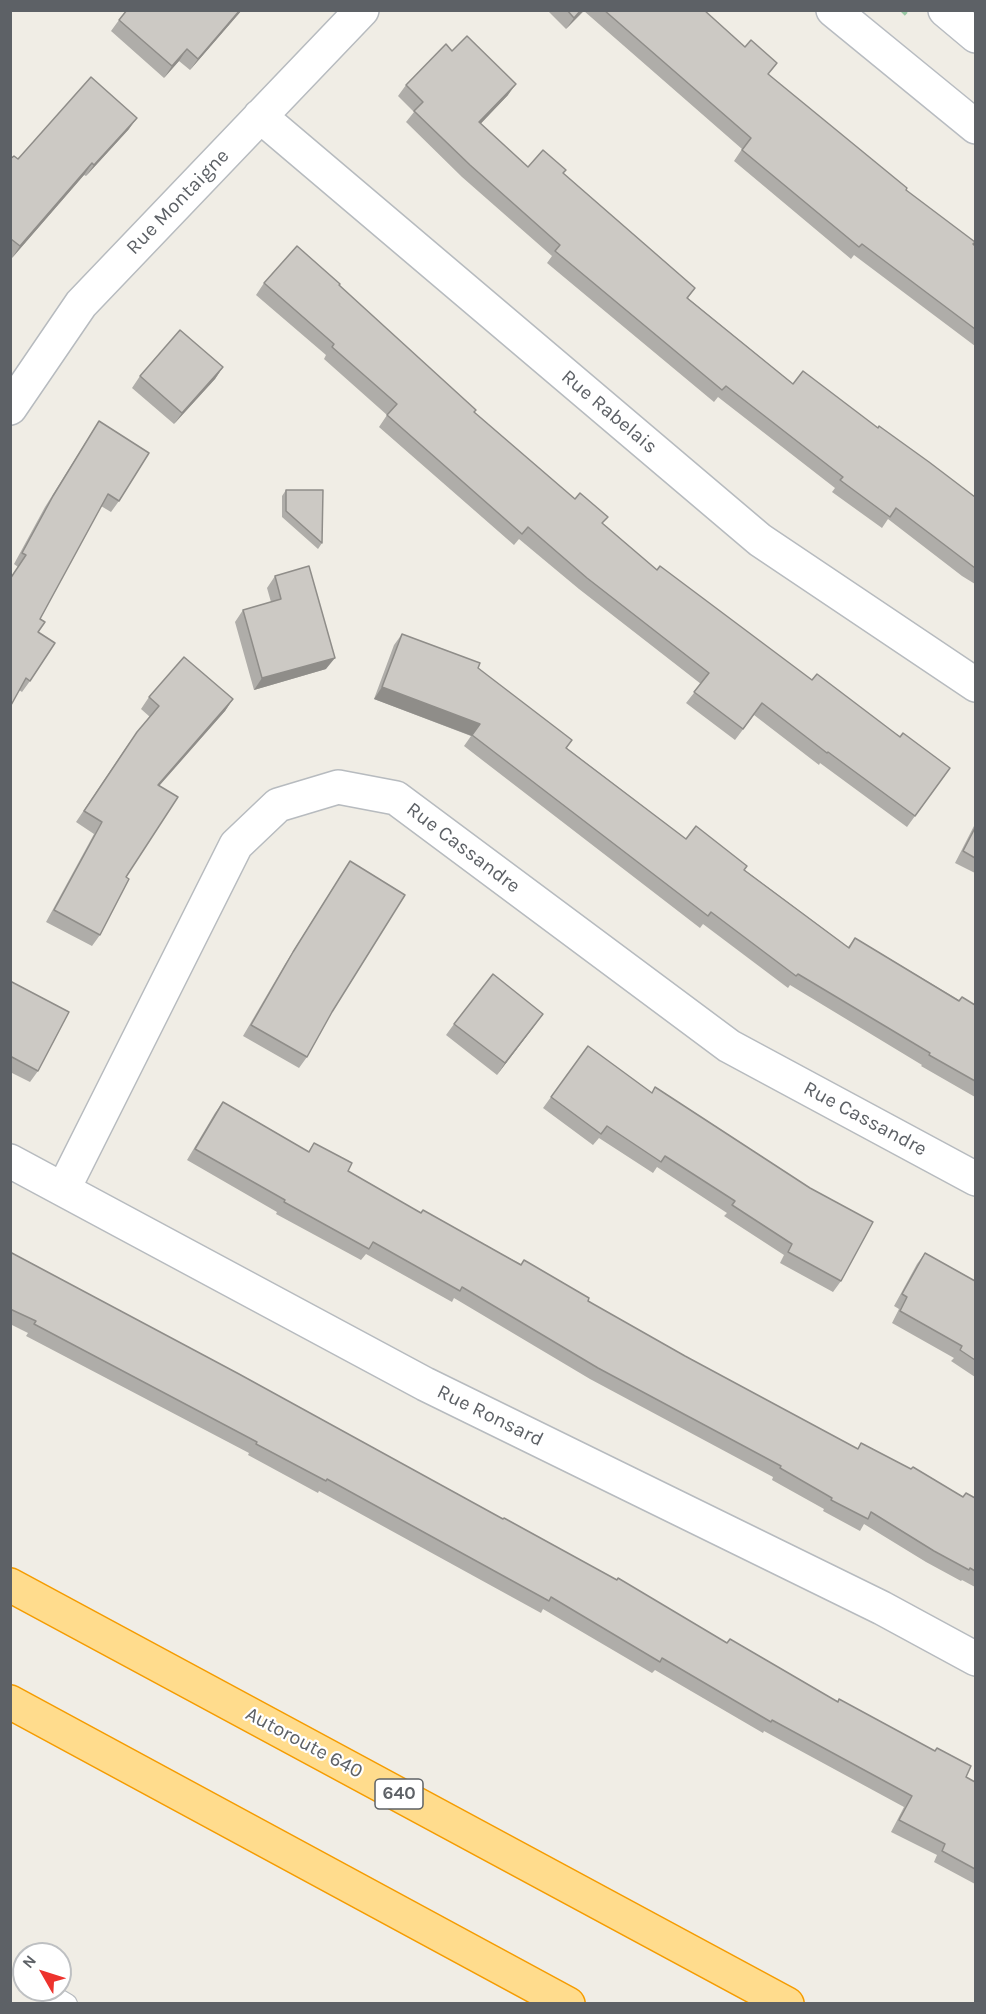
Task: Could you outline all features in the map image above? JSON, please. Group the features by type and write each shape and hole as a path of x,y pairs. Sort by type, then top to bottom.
{"highway":[{"name":"Autoroute 640","path":"10,1585 787,2004"},
{"path":"10,1702 568,2004"}],"street":[{"name":"Rue Montaigne","path":"10,408 81,304 362,10"},
{"path":"833,10 975,127"},
{"path":"945,10 975,36"},
{"name":"Rue Rabelais","path":"260,116 760,540 975,685"},
{"name":"Rue Cassandre","path":"63,1188 236,845 278,805 338,788 396,798 729,1046 975,1179"},
{"name":"Rue Ronsard","path":"10,1161 425,1384 882,1608 975,1659"}],"building":[{"path":"127,10 240,10 198,59 187,49 172,66 119,20"},
{"path":"567,10 581,10 574,18"},
{"path":"604,10 704,10 745,47 751,40 777,63 768,74 907,188 906,190 975,242 973,244 975,246 975,329 862,244 859,247 742,150 751,138"},
{"path":"467,36 516,84 479,122 528,167 543,150 566,170 563,173 695,288 687,298 793,384 803,371 975,497 975,568 896,508 890,517 840,480 843,477 726,386 722,390 555,251 560,245 470,165 414,111 423,102 406,85 446,44 452,51"},
{"path":"91,77 137,118 94,165 92,163 20,246 10,240 10,159 14,156 18,159"},
{"path":"297,246 476,410 474,412 575,499 580,493 608,517 602,523 657,570 660,566 812,680 817,674 900,737 903,733 950,768 915,816 762,703 743,729 694,692 709,673 587,578 528,527 522,534 387,415 397,404 332,347 334,344 264,283"},
{"path":"180,330 223,367 182,413 140,376"},
{"path":"99,421 149,453 119,501 108,494 40,619 45,622 38,632 55,643 30,681 26,678 10,707 10,579 26,555 22,553 53,496"},
{"path":"286,490 323,490 322,543 286,511"},
{"path":"309,566 335,658 262,678 243,610 281,599 275,576"},
{"path":"402,634 480,663 478,668 572,740 566,748 686,839 696,826 747,866 744,870 849,948 855,938 959,1001 962,997 975,1005 975,1081 798,974 796,976 711,912 708,916 472,735 480,724 382,687"},
{"path":"184,657 233,699 158,785 178,797 126,877 129,879 100,935 54,910 102,822 84,811 137,732 159,706 149,697"},
{"path":"975,828 975,858 963,851"},
{"path":"350,861 405,895 332,1012 307,1057 251,1025"},
{"path":"493,974 543,1014 505,1063 454,1024"},
{"path":"10,981 69,1012 38,1071 10,1056"},
{"path":"588,1046 652,1093 655,1087 810,1188 873,1222 841,1281 788,1252 792,1244 732,1205 735,1201 665,1156 661,1162 607,1126 601,1134 551,1097"},
{"path":"223,1102 309,1152 314,1143 352,1163 348,1171 421,1213 423,1210 521,1265 524,1260 589,1298 588,1301 685,1356 858,1449 861,1443 911,1469 913,1467 963,1497 966,1493 975,1498 975,1571 934,1551 871,1512 868,1519 831,1500 832,1498 780,1468 781,1466 598,1368 462,1287 460,1291 373,1242 369,1249 195,1149"},
{"path":"10,1252 503,1519 617,1580 618,1578 727,1643 730,1639 838,1702 839,1699 935,1751 937,1748 971,1766 966,1777 975,1782 975,1869 942,1851 945,1844 899,1820 912,1796 772,1720 771,1722 662,1658 660,1662 551,1597 549,1601 327,1479 326,1481 256,1444 257,1442 34,1324 36,1321 10,1309"},
{"path":"925,1253 975,1281 975,1360 960,1350 962,1346 900,1311 907,1297 902,1294"}]}
